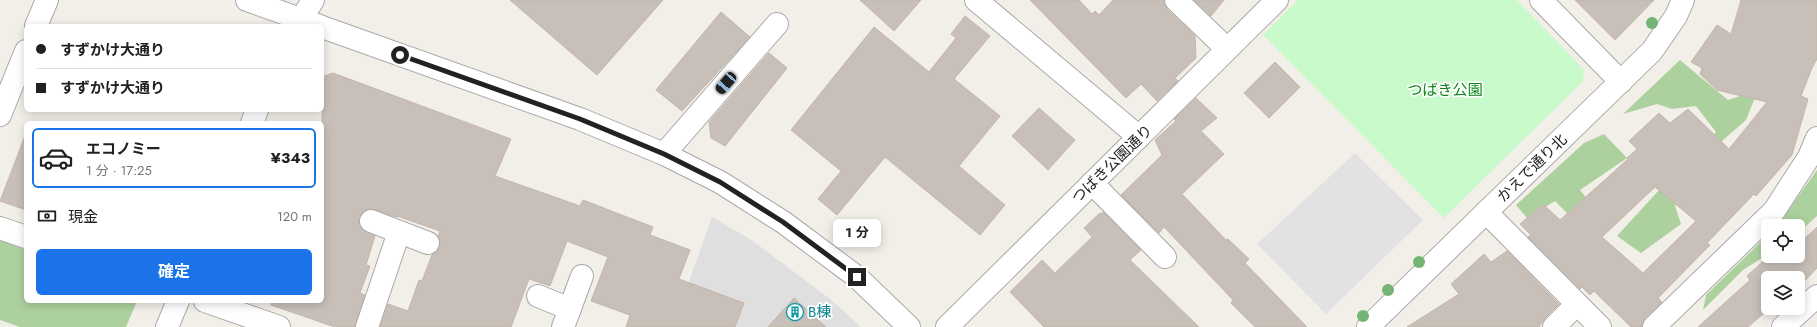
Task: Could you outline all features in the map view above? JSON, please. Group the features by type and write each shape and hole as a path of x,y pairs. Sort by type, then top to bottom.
{"street":[{"path":"37,24 47,0"},
{"path":"247,0 310,24 313,0"},
{"path":"976,0 1139,137"},
{"path":"1176,0 1227,49"},
{"name":"つばき公園通り","path":"947,327 1277,0"},
{"path":"1541,0 1621,82"},
{"name":"かえで通り北","path":"1368,327 1652,51 1676,16 1683,0"},
{"path":"664,154 777,24"},
{"path":"324,29 580,119 664,154 720,182 783,222 857,277 909,327"},
{"path":"0,115 24,56"},
{"path":"1654,327 1774,211 1809,157 1817,138"},
{"path":"1092,183 1165,257"},
{"path":"1486,212 1600,327"},
{"path":"371,221 428,243"},
{"path":"0,228 24,236"},
{"path":"366,327 400,232"},
{"path":"538,296 567,318 582,276"},
{"path":"1783,327 1817,296"},
{"path":"167,327 177,303"},
{"path":"211,303 279,327"},
{"path":"1554,327 1577,304"}],"shaded area":[{"path":"1355,153 1423,220 1326,314 1257,244"},
{"path":"712,217 753,241 830,299 861,327 673,327"}],"green space":[{"name":"つばき公園","path":"1298,0 1517,0 1584,70 1583,81 1444,218 1263,35"},
{"path":"1680,60 1728,100 1758,90 1746,120 1723,140 1705,173 1675,206 1681,224 1641,253 1617,236 1660,189 1687,169 1716,132 1696,106 1672,109 1657,104 1623,114"},
{"path":"1604,134 1627,158 1580,190 1591,204 1573,219 1555,201 1527,218 1516,205 1584,143"},
{"path":"1817,170 1817,216 1805,227 1805,219 1782,219"},
{"path":"0,237 24,246 24,303 136,303 126,327 20,327 0,320"},
{"path":"1761,242 1761,258 1743,270 1703,310 1706,295"}],"building":[{"path":"510,0 663,0 597,75"},
{"path":"860,0 921,0 894,31"},
{"path":"1030,0 1079,0 1092,14 1095,11 1099,15 1113,0 1164,0 1167,9 1195,36 1196,58 1175,78 1178,81 1157,101 1141,84 1126,98"},
{"path":"1194,0 1224,0 1211,16"},
{"path":"1575,0 1654,0 1615,40"},
{"path":"1741,0 1817,0 1817,59 1801,96 1808,99 1792,155 1756,196 1754,194 1707,243 1710,245 1658,298 1662,302 1645,318 1642,327 1631,327 1594,291 1590,295 1582,287 1580,289 1528,237 1531,235 1520,224 1543,204 1560,220 1628,159 1627,158 1637,149 1629,141 1659,113 1670,123 1688,109 1729,149 1767,102 1717,90 1700,74 1702,68 1691,62 1717,25 1731,34","holes":["1655,187 1696,221 1643,273 1602,237"]},
{"path":"721,12 750,37 682,111 656,90"},
{"path":"965,16 990,36 954,79 1000,116 959,166 1005,205 980,235 885,157 837,215 818,199 841,171 791,130 874,27 929,72 956,38 951,34"},
{"path":"769,53 787,68 725,146 711,138 709,122"},
{"path":"1275,62 1300,87 1269,118 1244,93"},
{"path":"333,73 511,139 495,176 580,206 583,200 653,227 650,235 690,250 679,279 744,303 735,327 626,327 630,315 591,301 608,257 567,241 550,286 529,279 511,327 380,327 388,304 408,311 419,280 422,281 432,255 439,248 440,241 438,237 440,231 397,216 369,209 363,212 359,217 359,223 362,229 375,236 366,265 370,266 360,293 365,295 355,327 335,327 271,305 272,303 324,303 324,121 322,121 322,112 324,112 324,76"},
{"path":"1196,98 1217,118 1201,131 1224,154 1182,194 1226,240 1228,239 1249,259 1245,263 1307,327 1255,327 1231,303 1233,300 1164,227 1159,233 1121,195 1162,155 1155,140 1176,121 1174,119"},
{"path":"1039,108 1075,140 1048,170 1012,136"},
{"path":"24,139 24,209 0,201"},
{"path":"1103,212 1141,250 1130,260 1199,327 1044,327 1010,292 1042,260 1055,273 1092,237 1084,228"},
{"path":"1817,227 1817,268 1805,281 1805,271 1761,271 1762,315 1748,327 1698,327 1750,280 1747,276 1761,263 1805,263 1805,238"},
{"path":"1507,251 1559,304 1545,318 1539,327 1407,327 1459,294 1451,284 1484,254 1491,262"},
{"name":"B棟","path":"794,298 826,327 768,327"}],"place":[{"name":"B棟","path":"795,312"}],"route":[{"path":"400,55 580,119 664,154 720,182 783,222 857,277"}]}
